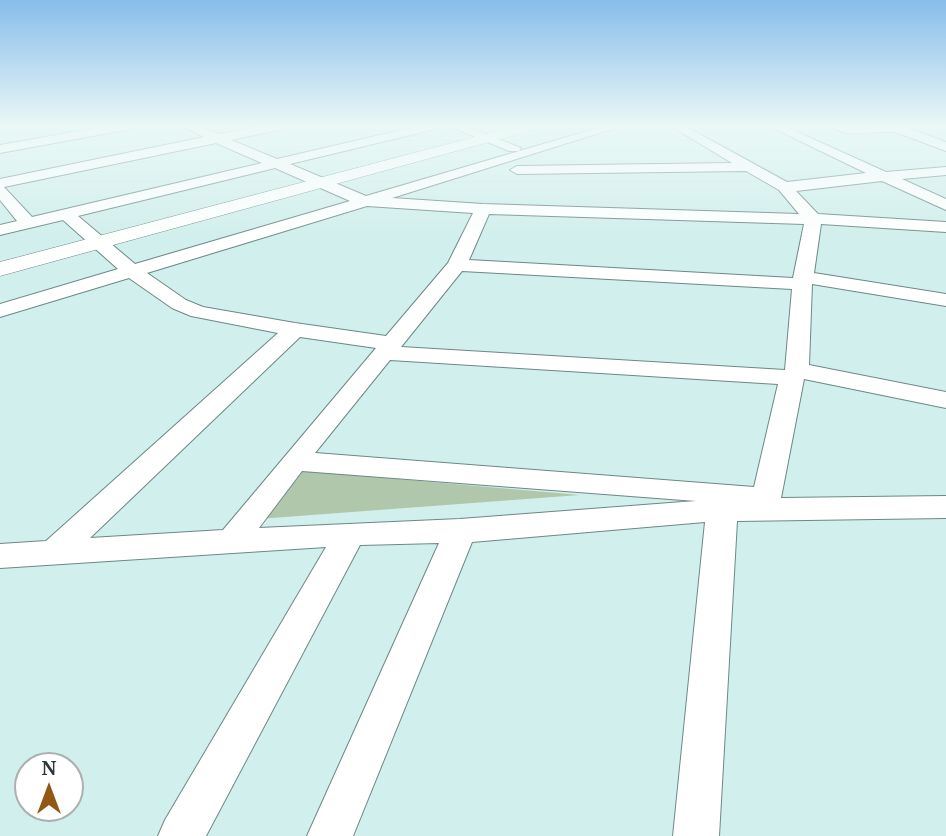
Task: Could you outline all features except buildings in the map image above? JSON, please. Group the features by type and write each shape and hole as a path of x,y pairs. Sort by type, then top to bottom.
{"street":[{"path":"0,183 93,164"},
{"path":"0,230 271,164"},
{"path":"277,164 364,201 483,209"},
{"path":"0,270 98,240 379,164"},
{"path":"508,164 520,178 813,219 946,227"},
{"path":"232,541 294,461 457,265 483,209 520,178 546,164"},
{"path":"745,164 784,187 813,219"},
{"path":"856,164 946,205"},
{"path":"0,311 134,273 364,201 520,178 750,167"},
{"path":"784,187 946,171"},
{"path":"0,191 28,223"},
{"path":"66,214 134,273 179,304 198,312 388,348 794,374 946,400"},
{"path":"767,497 794,374 802,280 813,219"},
{"path":"0,261 98,240"},
{"path":"457,265 802,280 946,300"},
{"path":"57,550 295,330"},
{"path":"294,461 767,497"},
{"path":"722,510 767,497"},
{"path":"3,559 57,550 350,534 460,531 722,510 946,507"},
{"path":"696,836 722,510"},
{"path":"330,836 460,531"},
{"path":"181,836 350,534"}],"green space":[{"path":"294,470 580,495 258,519"}]}
